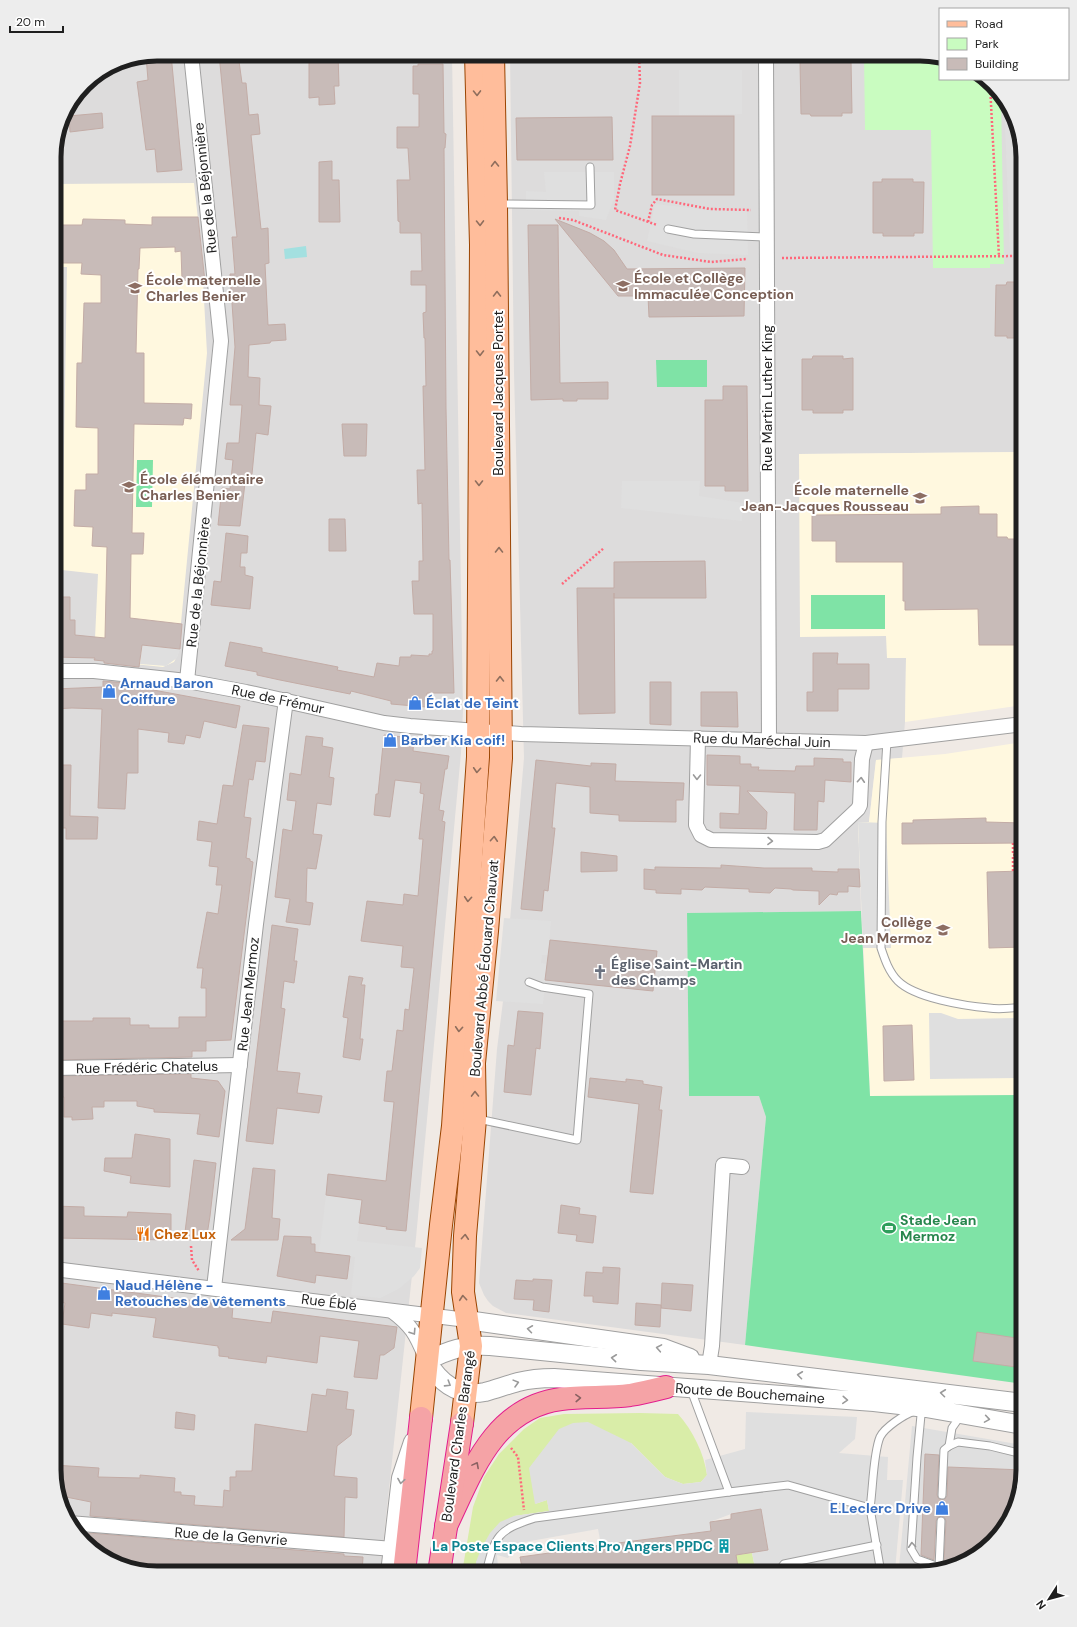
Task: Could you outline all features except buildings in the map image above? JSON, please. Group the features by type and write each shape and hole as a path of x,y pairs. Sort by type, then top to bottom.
{"highway":[{"path":"446,1526 475,1466 492,1438 507,1423 525,1411 545,1402 560,1399 630,1395 666,1387"},
{"path":"405,1566 421,1418"},
{"name":"Boulevard Charles Barangé","path":"440,1566 462,1423"}],"main road":[{"name":"Boulevard Jacques Portet","path":"476,61 481,245 477,731"},
{"name":"Boulevard Jacques Portet","path":"493,61 496,204 500,732"},
{"name":"Boulevard Abbé Édouard Chauvat","path":"432,1315 453,1126 478,757 477,731"},
{"name":"Boulevard Abbé Édouard Chauvat","path":"463,1276 475,1118 474,1063 487,931 501,758 500,732"},
{"name":"Boulevard Charles Barangé","path":"462,1423 472,1392 471,1346 464,1302 463,1276"},
{"path":"421,1418 432,1315"}],"street":[{"name":"Rue de la Béjonnière","path":"188,681 221,341 192,61"},
{"name":"Rue Martin Luther King","path":"766,61 768,741"},
{"name":"Rue de Frémur","path":"61,671 94,671 188,681 286,700 384,723 500,732"},
{"name":"Rue Jean Mermoz","path":"214,1288 256,924 286,700"},
{"name":"Rue du Maréchal Juin","path":"500,732 866,743 1016,725"},
{"path":"698,738 696,825 701,835 711,840 818,842 824,840 858,809 860,805 862,759 866,743"},
{"name":"Rue Frédéric Chatelus","path":"61,1068 240,1065"},
{"path":"709,1365 712,1346 723,1165 742,1167"},
{"name":"Rue Éblé","path":"61,1269 467,1320"},
{"name":"Rue Éblé","path":"390,1310 406,1321 414,1332 427,1361"},
{"name":"Route de Bouchemaine","path":"467,1320 663,1348 709,1365"},
{"name":"Route de Bouchemaine","path":"427,1361 441,1353 456,1348 471,1346 505,1347 709,1365 1016,1402"},
{"path":"427,1361 435,1374 442,1381 453,1388 472,1392"},
{"name":"Route de Bouchemaine","path":"472,1392 523,1381 554,1378 874,1402 924,1408 1016,1424"},
{"path":"391,1566 400,1478 421,1418"},
{"name":"Rue de la Genvrie","path":"77,1524 393,1549"}],"lane":[{"path":"496,204 591,205 590,167"},
{"path":"668,228 694,234 766,237"},
{"path":"887,741 882,822 881,948 887,966 898,981 913,992 931,998 990,1009 1016,1007"},
{"path":"475,1118 577,1140 589,994 542,987 528,982"},
{"path":"691,1389 729,1492"},
{"path":"880,1566 870,1508 876,1453 880,1436 895,1422 912,1412 924,1408"},
{"path":"924,1408 918,1445 911,1549 917,1559 933,1565"},
{"path":"949,1446 952,1428 962,1414"},
{"path":"942,1495 944,1450 949,1446 958,1442 990,1446 1016,1452"},
{"path":"488,1566 492,1546 505,1530 535,1518 788,1485 870,1508"},
{"path":"939,1564 941,1521"},
{"path":"782,1566 784,1564 877,1545"}],"path":[{"path":"639,61 640,83 630,146 615,210 648,222 652,205 657,199 710,209 751,210"},
{"path":"990,92 999,257"},
{"path":"552,218 573,220 662,255 711,262 747,259"},
{"path":"785,258 1016,256"},
{"path":"562,584 604,548"},
{"path":"1013,843 1013,871"},
{"path":"191,1246 194,1266 202,1273"},
{"path":"509,1444 518,1457 525,1521"}],"shaded area":[{"path":"156,61 452,61 463,710 461,753 416,1238 381,1566 150,1566 126,1561 103,1550 77,1524 68,1507 64,1495 61,1470 61,150 68,120 81,98 103,77 126,66 138,63"},
{"path":"510,61 927,61 939,63 939,80 977,80 1000,103 1009,120 1013,132 1016,156 1016,452 799,454 887,636 906,658 905,722 902,758 876,760 869,822 858,822 861,911 687,913 689,1096 759,1096 766,1117 745,1345 506,1313 493,1306 488,1301 479,1283 497,1049 503,1001 524,758 514,373"},
{"path":"679,70 742,70 742,114 679,115"},
{"path":"1004,112 1013,132 1016,156 1016,255 1010,255"},
{"path":"544,172 614,172 614,199 606,220 579,216 579,211 526,210 526,191 546,192"},
{"path":"194,183 205,282 203,282 207,353 178,654 174,662 163,667 94,660 98,574 62,570 67,267 61,267 61,184"},
{"path":"655,204 699,209 747,211 748,255 698,253 647,241"},
{"path":"1016,452 1016,706 905,722 906,658 887,658 886,636 800,637 799,454"},
{"path":"622,481 700,481 699,496 743,503 742,521 621,508"},
{"path":"142,645 180,649 177,658 166,666 140,664"},
{"name":"Collège Jean Mermoz","path":"1016,743 1016,1095 870,1097 858,822 869,822 876,760 945,754"},
{"path":"858,822 886,823 891,948 863,948"},
{"path":"504,918 551,921 548,955 542,955 541,963 547,964 543,1004 496,1001"},
{"path":"929,1013 941,1013 958,1019 1016,1018 1016,1078 930,1079"},
{"path":"326,1195 363,1200 357,1241 422,1248 420,1268 414,1276 400,1288 380,1298 351,1295 355,1257 319,1252"},
{"path":"746,1412 857,1417 855,1439 839,1453 888,1457 887,1480 903,1480 895,1566 755,1566 752,1553 768,1550 761,1510 731,1514 710,1522 711,1531 601,1545 598,1529 525,1542 516,1547 508,1558 497,1555 498,1566 476,1566 481,1549 490,1533 500,1522 514,1516 549,1511 547,1500 535,1504 529,1468 559,1429 573,1423 588,1422 631,1443 665,1477 683,1484 701,1482 707,1475 705,1460 745,1449"},
{"path":"912,1426 1016,1444 1016,1470 1013,1495 1003,1518 988,1538 968,1553 945,1563 920,1566 899,1566"}],"green space":[{"path":"864,61 927,61 939,63 939,80 977,80 983,85 1001,105 1004,264 990,264 990,268 933,268 931,130 865,130"},
{"path":"656,360 707,360 707,387 657,387"},
{"path":"137,460 153,460 152,507 136,507"},
{"path":"811,595 885,595 885,629 811,629"},
{"name":"Stade Jean Mermoz","path":"861,911 870,1096 1016,1095 1016,1383 745,1345 766,1117 759,1096 689,1096 687,913"},
{"path":"564,1414 678,1414 697,1443 706,1467 707,1475 701,1482 683,1484 665,1477 631,1443 535,1504 547,1500 549,1511 514,1516 476,1562 476,1566 463,1566 473,1507 484,1477 499,1454 524,1429 540,1418"},
{"path":"752,1553 755,1566 738,1566 736,1555"}],"water":[{"path":"306,246 307,257 285,259 284,249"}],"place":[{"name":"École et Collège Immaculée Conception","path":"623,286"},
{"name":"École maternelle Charles Benier","path":"135,288"},
{"name":"École élémentaire Charles Benier","path":"129,487"},
{"name":"École maternelle Jean-Jacques Rousseau","path":"920,498"},
{"name":"Arnaud Baron Coiffure","path":"109,691"},
{"name":"Éclat de Teint","path":"415,703"},
{"name":"Barber Kia coif!","path":"390,740"},
{"name":"Collège Jean Mermoz","path":"943,930"},
{"name":"Église Saint-Martin des Champs","path":"600,972"},
{"name":"Stade Jean Mermoz","path":"889,1228"},
{"name":"Chez Lux","path":"143,1234"},
{"name":"Naud Hélène - Retouches de vêtements","path":"104,1293"},
{"name":"E.Leclerc Drive","path":"942,1508"},
{"name":"La Poste Espace Clients Pro Angers PPDC","path":"724,1546"}]}
